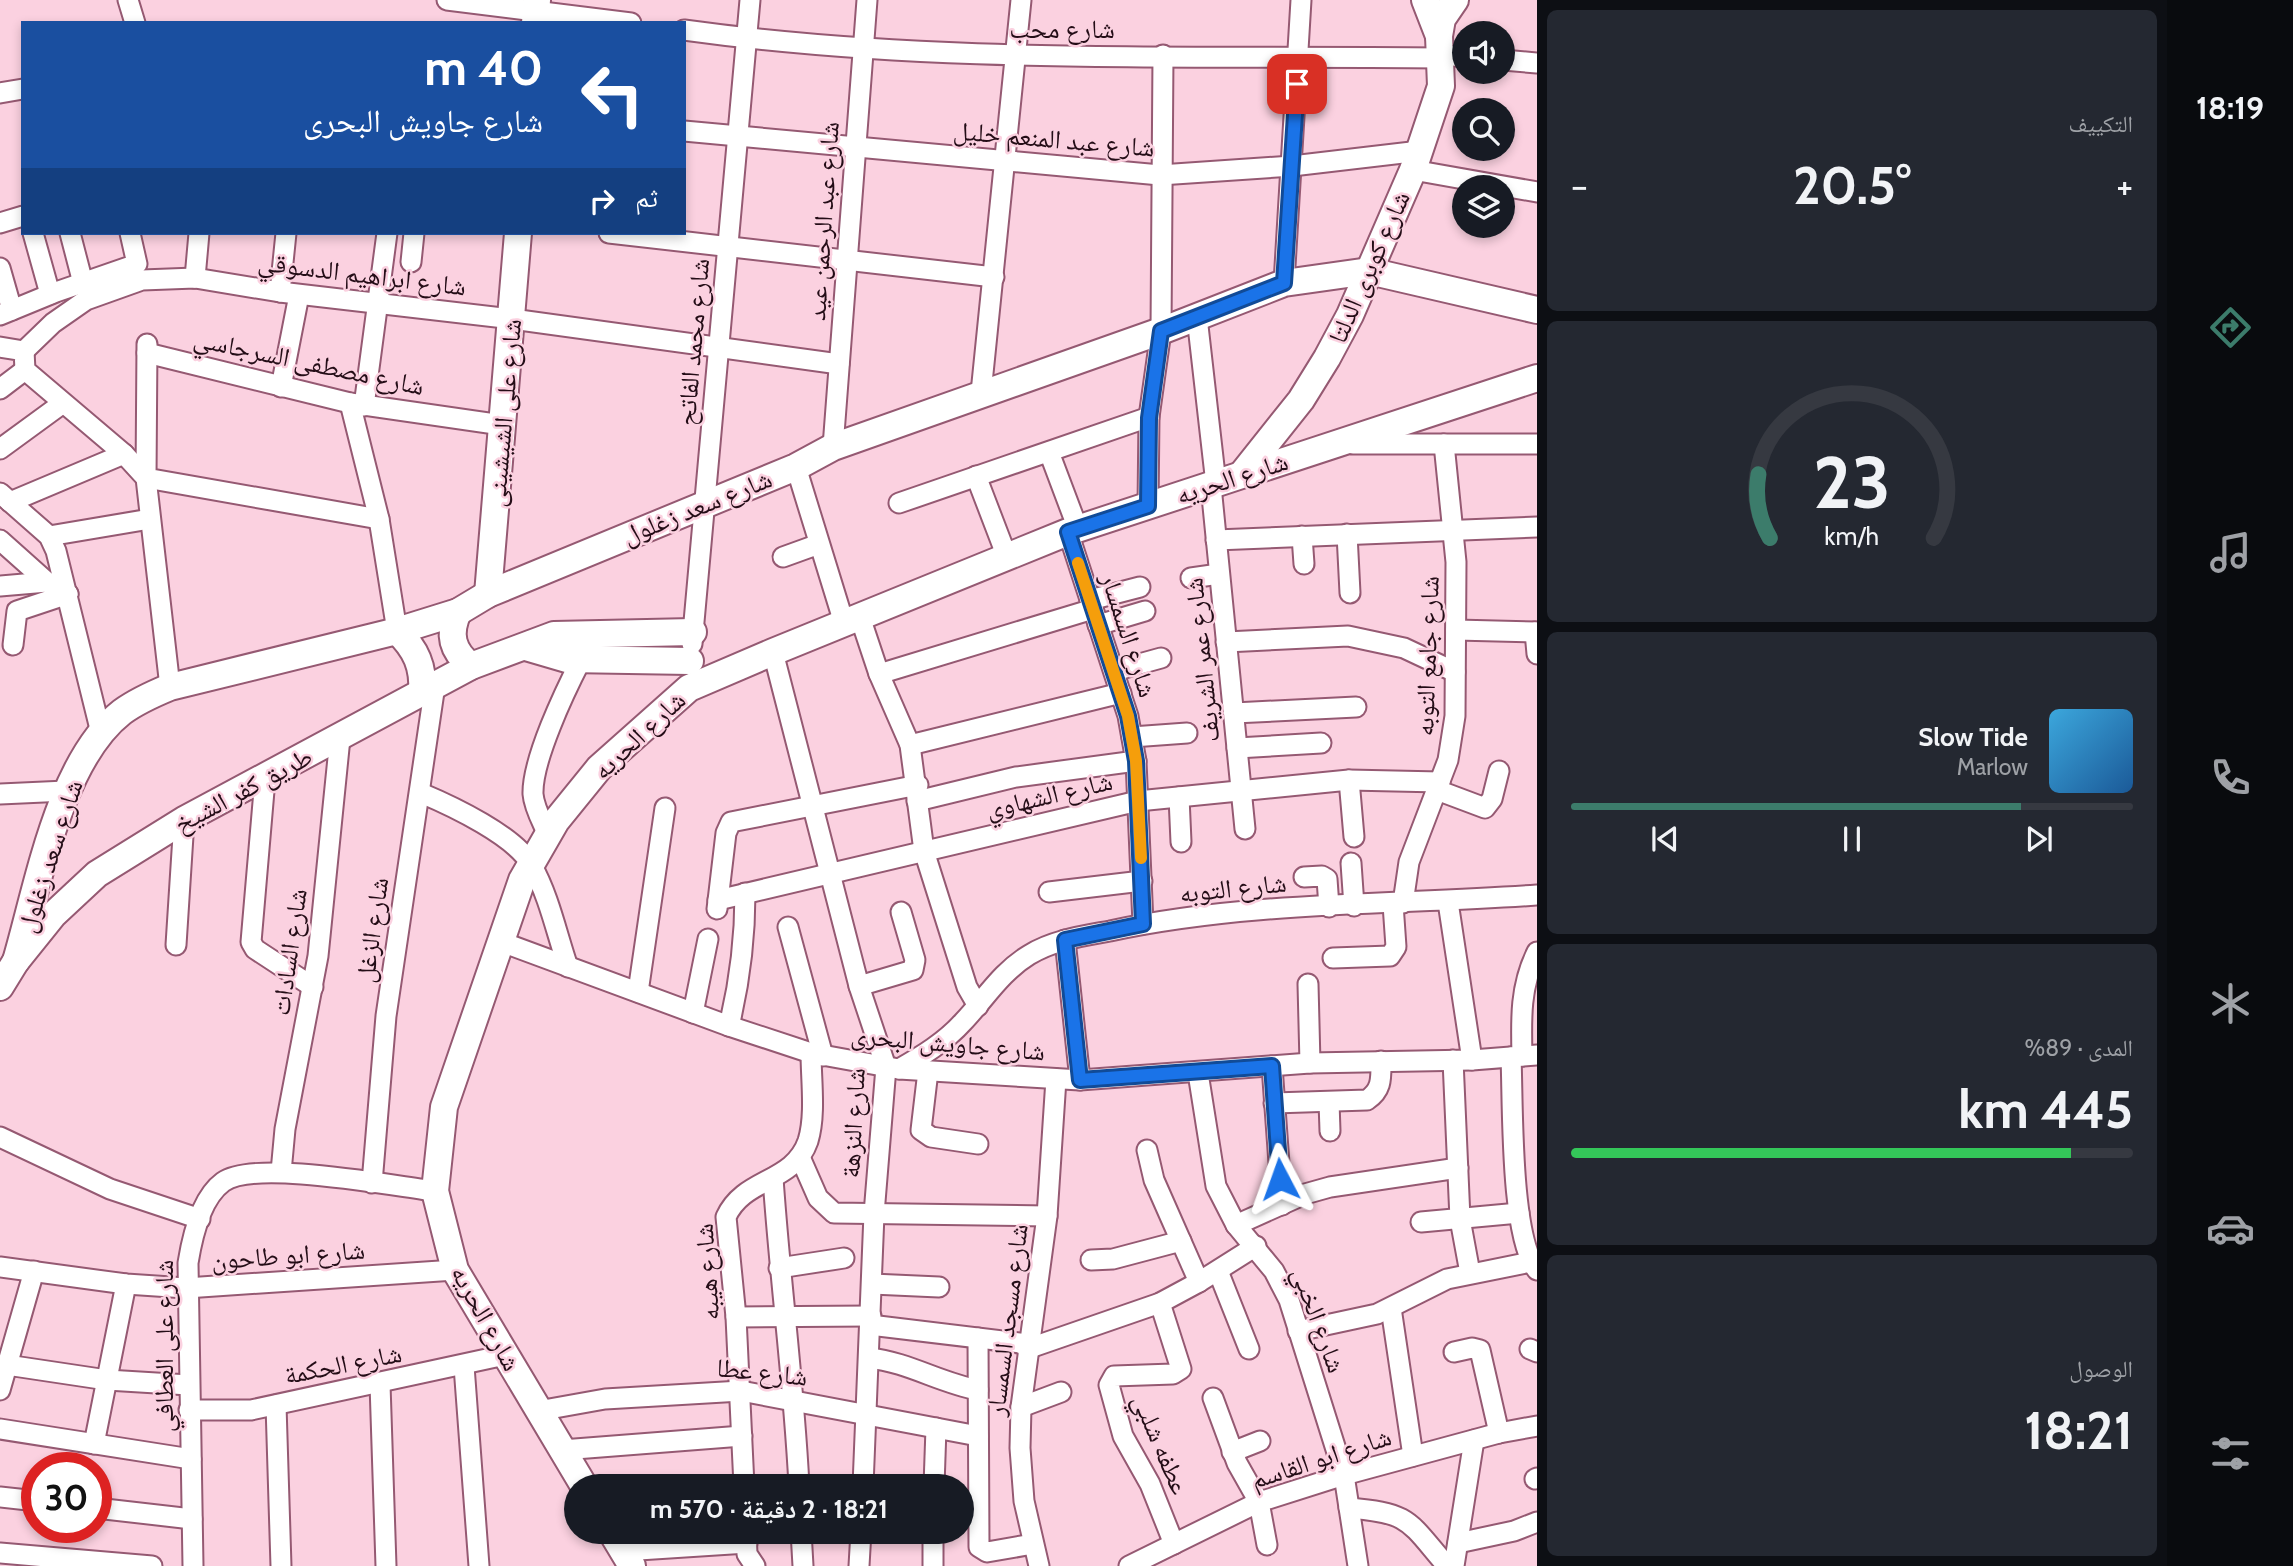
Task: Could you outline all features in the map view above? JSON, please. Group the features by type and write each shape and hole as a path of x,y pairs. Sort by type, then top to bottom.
{"street":[{"path":"128,0 134,21"},
{"path":"447,0 615,21"},
{"name":"شارع محمد الفاتح","path":"689,688 750,0"},
{"name":"شارع عبد الرحمن عيد","path":"833,447 867,0"},
{"path":"981,393 1021,0"},
{"path":"1284,283 1301,0"},
{"name":"شارع كوبرى الدلتا","path":"1425,0 1447,52"},
{"name":"شارع كوبرى الدلتا","path":"1241,475 1301,400 1344,326 1369,271 1416,161 1441,86 1447,52 1442,19 1455,0"},
{"name":"شارع محب","path":"686,30 862,50 1016,57 1298,57 1447,52"},
{"path":"1148,506 1149,418 1161,331 1160,175 1163,55"},
{"path":"1515,61 1537,64"},
{"path":"0,93 21,89"},
{"name":"شارع عبد المنعم خليل","path":"686,131 1160,175 1416,161 1537,192"},
{"path":"0,223 21,217"},
{"path":"34,235 50,294"},
{"path":"71,235 83,283"},
{"path":"0,268 6,313 50,294 136,264 130,235"},
{"path":"195,278 199,235"},
{"path":"281,387 289,294 286,235"},
{"path":"387,235 379,305 357,404 397,631 408,641 421,665 429,689"},
{"path":"411,262 414,235"},
{"name":"شارع على الشيشينى","path":"488,594 518,235"},
{"path":"626,235 994,277"},
{"name":"شارع سعد زغلول","path":"16,961 66,791 101,733 121,713 144,698 170,687 397,631 458,612 488,594 796,467 833,447 1161,331 1284,283 1369,271 1537,310"},
{"name":"شارع ابراهيم الدسوقي","path":"0,389 53,323 86,300 142,280 195,278 289,294 512,319 839,364"},
{"name":"شارع عمر الشريف","path":"1197,317 1245,829"},
{"path":"0,347 25,361 63,403 124,454 146,478 170,687"},
{"name":"شارع مصطفى السرجاسي","path":"146,478 146,348 281,387 357,404 502,425"},
{"name":"شارع الحريه","path":"577,1474 455,1270 435,1191 444,1107 499,941 531,864 543,823 599,768 689,688 1073,531 1537,378"},
{"path":"0,449 63,403"},
{"path":"899,503 1149,418"},
{"path":"1338,444 1537,444"},
{"name":"شارع جامع التوبه","path":"1333,958 1390,956 1396,947 1398,904 1409,862 1453,738 1457,630 1453,530 1444,444"},
{"name":"شارع السمسار","path":"1049,452 1132,737 1136,761 1143,924"},
{"path":"101,733 68,594 49,536 5,497 124,454"},
{"path":"796,467 819,544 910,745 924,851 967,987 978,1006"},
{"path":"976,477 1007,557"},
{"path":"146,478 379,519"},
{"path":"49,536 150,519"},
{"path":"1216,540 1537,527"},
{"path":"1347,534 1350,593"},
{"path":"1303,536 1304,565"},
{"path":"0,540 47,582 68,594"},
{"path":"783,557 819,544"},
{"path":"1191,578 1219,574"},
{"path":"0,586 31,586 47,582"},
{"path":"879,674 1094,611 1140,587"},
{"path":"13,645 17,611 68,594"},
{"path":"1094,611 1145,611"},
{"path":"458,612 452,636 461,658 471,666"},
{"path":"1457,630 1536,632 1537,654"},
{"name":"طريق كفر الشيخ","path":"0,987 16,961 53,915 97,874 184,820 265,779 471,666 554,635 693,632"},
{"path":"1226,642 1348,636 1404,648 1455,672"},
{"path":"526,647 553,657 581,660 690,662"},
{"name":"شارع النزهة","path":"773,652 859,986 893,1068 874,1214 864,1474"},
{"path":"1114,671 1161,658"},
{"path":"543,823 534,801 535,780 556,712 581,660"},
{"name":"شارع الزغل","path":"372,1183 386,1016 398,924 421,793 429,689"},
{"path":"910,745 1121,693"},
{"path":"1234,713 1356,707"},
{"path":"1132,737 1187,733"},
{"name":"شارع السادات","path":"281,1172 285,1129 313,987 340,738"},
{"path":"1237,748 1321,743"},
{"path":"814,805 1136,761"},
{"name":"شارع الشهاوي","path":"814,805 731,822 727,827 717,904 745,893 1138,801 1349,779 1438,786 1485,808 1492,799 1499,771"},
{"path":"265,779 251,942 255,949 313,987"},
{"path":"1349,779 1354,837"},
{"path":"0,794 66,791"},
{"path":"421,793 461,811 499,834 531,864 568,967"},
{"path":"516,795 543,823"},
{"path":"1179,797 1181,842"},
{"path":"638,992 666,807"},
{"path":"176,945 184,820"},
{"path":"1351,863 1354,906"},
{"path":"1304,877 1322,876 1327,879 1329,906"},
{"path":"1049,892 1142,881"},
{"path":"729,1026 741,972 745,893"},
{"name":"شارع التوبه","path":"893,1068 942,1042 978,1006 1001,976 1021,961 1065,940 1143,924 1329,906 1448,902 1537,895"},
{"path":"1448,902 1462,1060 1458,1168 1460,1219 1470,1272"},
{"path":"859,986 913,970 915,960 901,912"},
{"path":"788,927 817,1055 808,1140 800,1157 825,1207 834,1213 1047,1216"},
{"path":"693,1013 708,939"},
{"path":"1065,940 1080,1080"},
{"name":"شارع جاويش البحرى","path":"499,941 729,1026 817,1055 893,1068 1080,1080 1310,1063 1523,1056"},
{"path":"1298,1331 1391,1308 1424,1288 1470,1272 1534,1266 1519,1213 1524,984 1537,952"},
{"path":"1308,984 1310,1063"},
{"path":"1274,1103 1367,1101 1377,1093 1381,1082 1381,1061"},
{"path":"1272,1066 1282,1205"},
{"path":"928,1071 921,1130 931,1137 978,1144"},
{"name":"شارع الخبي","path":"1198,1073 1216,1186 1236,1225 1256,1245 1289,1300 1344,1475 1353,1564"},
{"name":"شارع مسجد السمسار","path":"1039,1566 1023,1488 1021,1407 1047,1216 1056,1079"},
{"path":"1329,1102 1329,1131"},
{"path":"0,1137 110,1189 200,1219"},
{"path":"1147,1150 1154,1180 1199,1283"},
{"name":"شارع هيبه","path":"744,1474 736,1317 726,1217 733,1201 746,1191 788,1170 800,1157"},
{"path":"1236,1225 1330,1187 1458,1168"},
{"name":"شارع على العطافي","path":"194,1566 186,1288 190,1252 200,1219 215,1191 230,1178 281,1172 435,1191"},
{"path":"773,1178 783,1317 795,1400 798,1474"},
{"path":"1421,1222 1519,1213"},
{"path":"1091,1260 1113,1259 1181,1241"},
{"path":"736,1317 871,1321 1028,1347 1160,1303 1199,1283 1256,1245"},
{"path":"779,1268 844,1258"},
{"name":"شارع ابو طاحون","path":"0,1267 126,1284 186,1288 455,1270"},
{"path":"0,1390 34,1271"},
{"path":"1218,1271 1249,1349"},
{"path":"94,1444 126,1284"},
{"path":"872,1284 939,1287"},
{"name":"عطفه شلبي","path":"1160,1303 1181,1369 1172,1374 1114,1376 1109,1385 1123,1436 1144,1472 1174,1544"},
{"path":"1391,1308 1413,1456"},
{"path":"978,1338 978,1541 981,1558 1033,1544"},
{"path":"1454,1352 1472,1348 1480,1350 1499,1433"},
{"name":"شارع الحكمة","path":"189,1410 251,1410 506,1356"},
{"path":"869,1359 895,1361 943,1382 978,1390"},
{"path":"7,1365 107,1380 189,1384"},
{"path":"464,1366 479,1566"},
{"path":"380,1384 386,1566"},
{"name":"شارع عطا","path":"538,1410 673,1392 741,1391 978,1436"},
{"path":"1021,1407 1061,1392"},
{"path":"1213,1398 1232,1452 1259,1502 1267,1545"},
{"path":"276,1405 281,1566"},
{"name":"شارع ابو القاسم","path":"1129,1566 1259,1502 1413,1456 1499,1433 1537,1426"},
{"path":"934,1474 936,1428"},
{"path":"0,1429 191,1459"},
{"path":"562,1450 742,1436"},
{"path":"1454,1566 1474,1440"},
{"path":"1232,1452 1260,1441"},
{"path":"0,1497 21,1499"},
{"path":"1349,1508 1383,1511 1405,1519 1447,1566"},
{"path":"112,1510 192,1519"},
{"path":"1458,1543 1514,1531 1537,1522"},
{"path":"622,1549 674,1544"},
{"path":"746,1544 747,1554 755,1566"},
{"path":"802,1544 803,1566"},
{"path":"859,1566 860,1544"},
{"path":"933,1544 933,1566"},
{"path":"5,1557 147,1566"}],"slow traffic":[{"path":"1078,563 1128,716 1136,761 1141,858"}],"route":[{"path":"1280,1179 1272,1066 1080,1080 1065,940 1143,924 1136,761 1128,716 1068,532 1148,506 1149,418 1161,331 1284,283 1297,84"}]}
